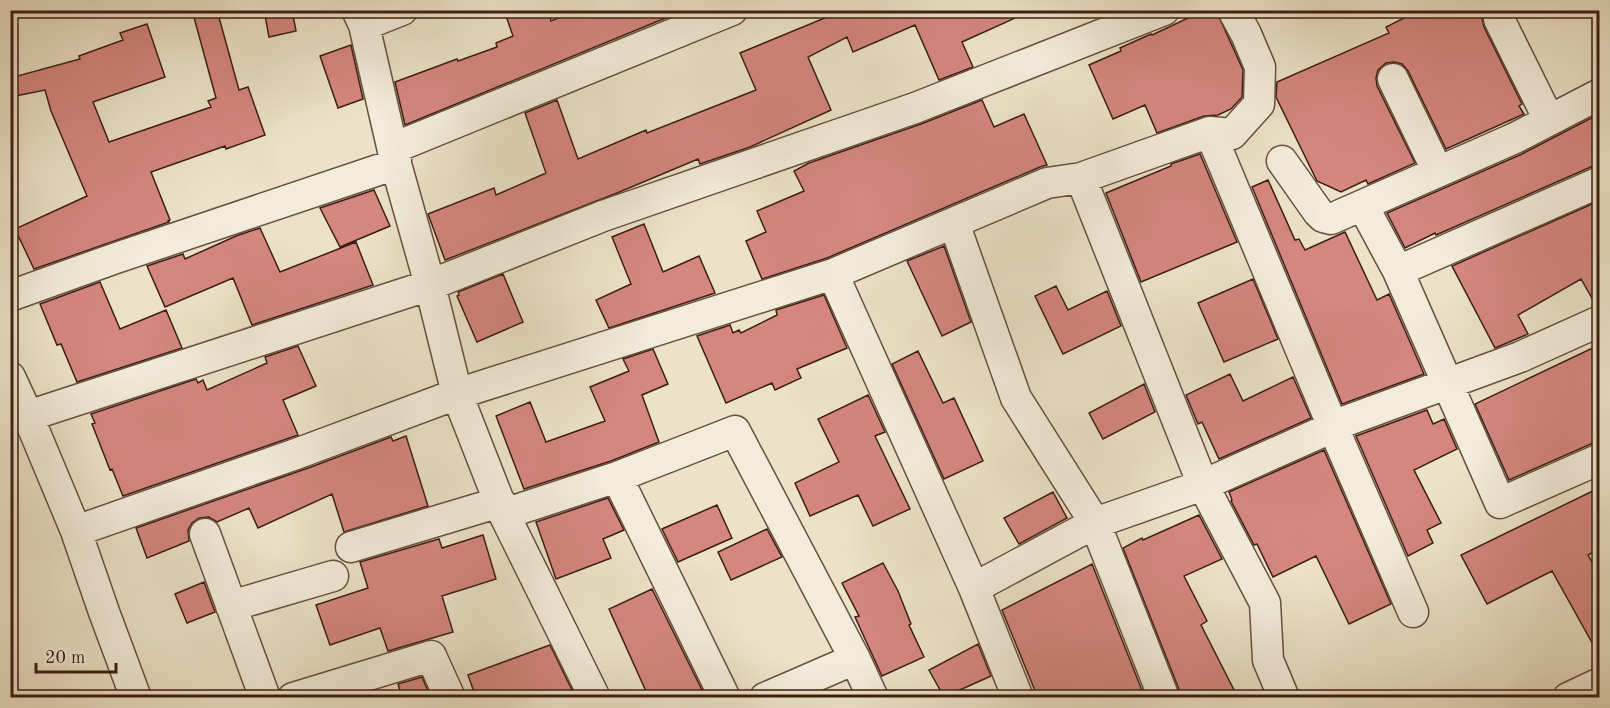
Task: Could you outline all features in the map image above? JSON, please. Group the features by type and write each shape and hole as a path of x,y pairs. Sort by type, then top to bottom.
{"street":[{"path":"402,10 361,18 396,164 430,285 457,394 502,508 595,698"},
{"path":"396,164 396,147 732,10"},
{"path":"28,416 430,285 603,216 915,108 1164,10"},
{"path":"76,531 296,454 457,394 833,274 1047,183 1081,178 1210,132 1232,134 1258,104 1260,67 1233,10"},
{"path":"1500,18 1549,120"},
{"path":"1393,80 1438,172"},
{"path":"1282,161 1318,212 1327,219 1331,219 1515,138 1599,94"},
{"path":"1210,132 1413,612"},
{"path":"10,296 396,164"},
{"path":"1081,178 1203,485 1265,603 1268,660 1284,698"},
{"path":"1398,271 1599,182"},
{"path":"1370,219 1398,271 1500,503 1599,459"},
{"path":"954,223 1016,398 1095,523 1164,698"},
{"path":"833,274 974,588 1018,698"},
{"path":"974,588 1095,523 1203,485 1342,422 1520,357 1599,321"},
{"path":"11,381 76,531 136,698"},
{"path":"351,547 617,477 735,431 855,659 873,698"},
{"path":"617,477 725,698"},
{"path":"205,534 265,698"},
{"path":"231,606 333,576"},
{"path":"293,698 431,656 450,698"},
{"path":"765,698 855,659"},
{"path":"1568,698 1599,683"}],"building":[{"path":"192,10 217,10 239,90 248,87 265,135 226,149 225,146 151,172 169,222 34,269 15,229 87,196 51,111 45,90 10,97 10,78 80,59 79,56 123,40 120,33 147,24 165,77 93,102 109,142 211,107 208,101 216,98"},
{"path":"264,10 292,10 296,31 269,37"},
{"path":"504,10 548,10 551,21 578,10 685,10 405,125 395,82 497,47 496,43 513,36"},
{"path":"844,10 1033,10 962,42 973,67 939,80 915,25 853,52 847,37 808,57 831,110 750,147 700,164 698,159 445,260 428,214 494,188 496,195 546,173 525,113 557,100 578,159 646,130 647,133 756,90 740,53"},
{"path":"1205,10 1216,10 1243,70 1242,97 1231,109 1218,115 1204,116 1157,133 1145,105 1113,119 1089,65 1121,51 1120,48"},
{"path":"1420,10 1484,10 1482,18 1484,27 1522,104 1519,106 1524,114 1446,149 1408,71 1402,64 1386,63 1378,70 1377,86 1415,163 1368,184 1366,180 1341,192 1317,181 1276,97 1277,82 1389,33 1386,27"},
{"path":"351,45 363,99 338,108 320,56"},
{"path":"982,100 994,127 1024,114 1047,165 827,258 762,279 746,241 766,232 757,211 804,191 794,171 809,163"},
{"path":"1599,114 1599,165 1436,235 1435,233 1405,248 1387,213 1522,154"},
{"path":"1200,154 1237,242 1141,282 1106,193 1171,166 1171,164"},
{"path":"1268,180 1295,240 1299,239 1305,250 1345,232 1377,300 1389,294 1424,374 1342,404 1252,187"},
{"path":"374,190 390,226 340,247 320,208"},
{"path":"1599,201 1599,304 1596,305 1581,279 1518,315 1528,334 1495,348 1452,266"},
{"path":"644,224 663,272 699,256 715,293 609,328 596,300 631,284 612,237"},
{"path":"260,228 280,272 356,242 373,285 252,325 233,278 165,307 147,266 183,254 185,259"},
{"path":"944,246 971,322 942,336 907,261"},
{"path":"503,274 523,322 477,342 457,296 458,292"},
{"path":"1253,279 1278,339 1224,362 1198,303"},
{"path":"100,282 120,329 166,310 182,348 77,382 61,344 57,345 40,304"},
{"path":"1056,286 1068,310 1107,291 1121,326 1063,354 1035,296"},
{"path":"824,295 847,348 797,369 801,378 775,390 772,383 726,403 697,336 730,325 733,333 739,330 741,333 777,315 776,310"},
{"path":"1599,345 1599,442 1509,480 1475,404"},
{"path":"298,346 316,386 283,400 298,435 123,496 92,424 95,423 91,414 196,379 198,383 203,380 207,390 267,363 265,357"},
{"path":"653,349 668,384 642,395 659,442 611,461 524,489 496,416 530,402 546,442 605,421 590,387 629,371 623,359"},
{"path":"918,351 943,403 954,398 983,461 944,479 892,364"},
{"path":"1230,374 1243,401 1293,377 1311,418 1219,459 1202,422 1198,424 1186,395"},
{"path":"1144,384 1155,412 1103,439 1089,413"},
{"path":"868,395 885,432 875,436 910,509 873,526 858,495 810,516 795,483 839,462 818,419"},
{"path":"1427,410 1433,424 1444,419 1457,449 1414,470 1441,523 1427,530 1433,543 1408,556 1356,436"},
{"path":"406,436 428,506 344,532 332,494 258,528 249,508 217,522 209,517 199,518 188,530 189,541 147,558 136,528 391,437 393,441"},
{"path":"1324,450 1391,604 1349,624 1316,556 1273,577 1257,544 1254,545 1231,501 1229,492"},
{"path":"1599,488 1599,549 1588,555 1599,575 1599,655 1552,571 1487,604 1461,555"},
{"path":"1053,492 1067,518 1019,544 1004,518"},
{"path":"608,498 624,530 603,539 611,558 556,579 536,522"},
{"path":"717,505 732,538 678,562 662,529"},
{"path":"1199,515 1222,559 1184,576 1207,621 1201,625 1234,690 1219,698 1181,698 1123,548"},
{"path":"767,529 782,557 731,580 718,552"},
{"path":"483,535 496,579 442,596 453,632 388,651 380,628 330,645 316,605 368,588 360,562 439,539 442,548"},
{"path":"883,563 898,591 911,624 909,625 924,657 882,676 855,617 859,616 842,583"},
{"path":"1092,564 1145,698 1038,698 1002,610"},
{"path":"204,582 215,612 187,623 175,594"},
{"path":"652,589 706,698 649,698 609,609"},
{"path":"978,644 991,676 944,697 929,670"},
{"path":"550,645 576,698 476,698 468,675"},
{"path":"422,677 431,698 402,698 398,684"}]}
